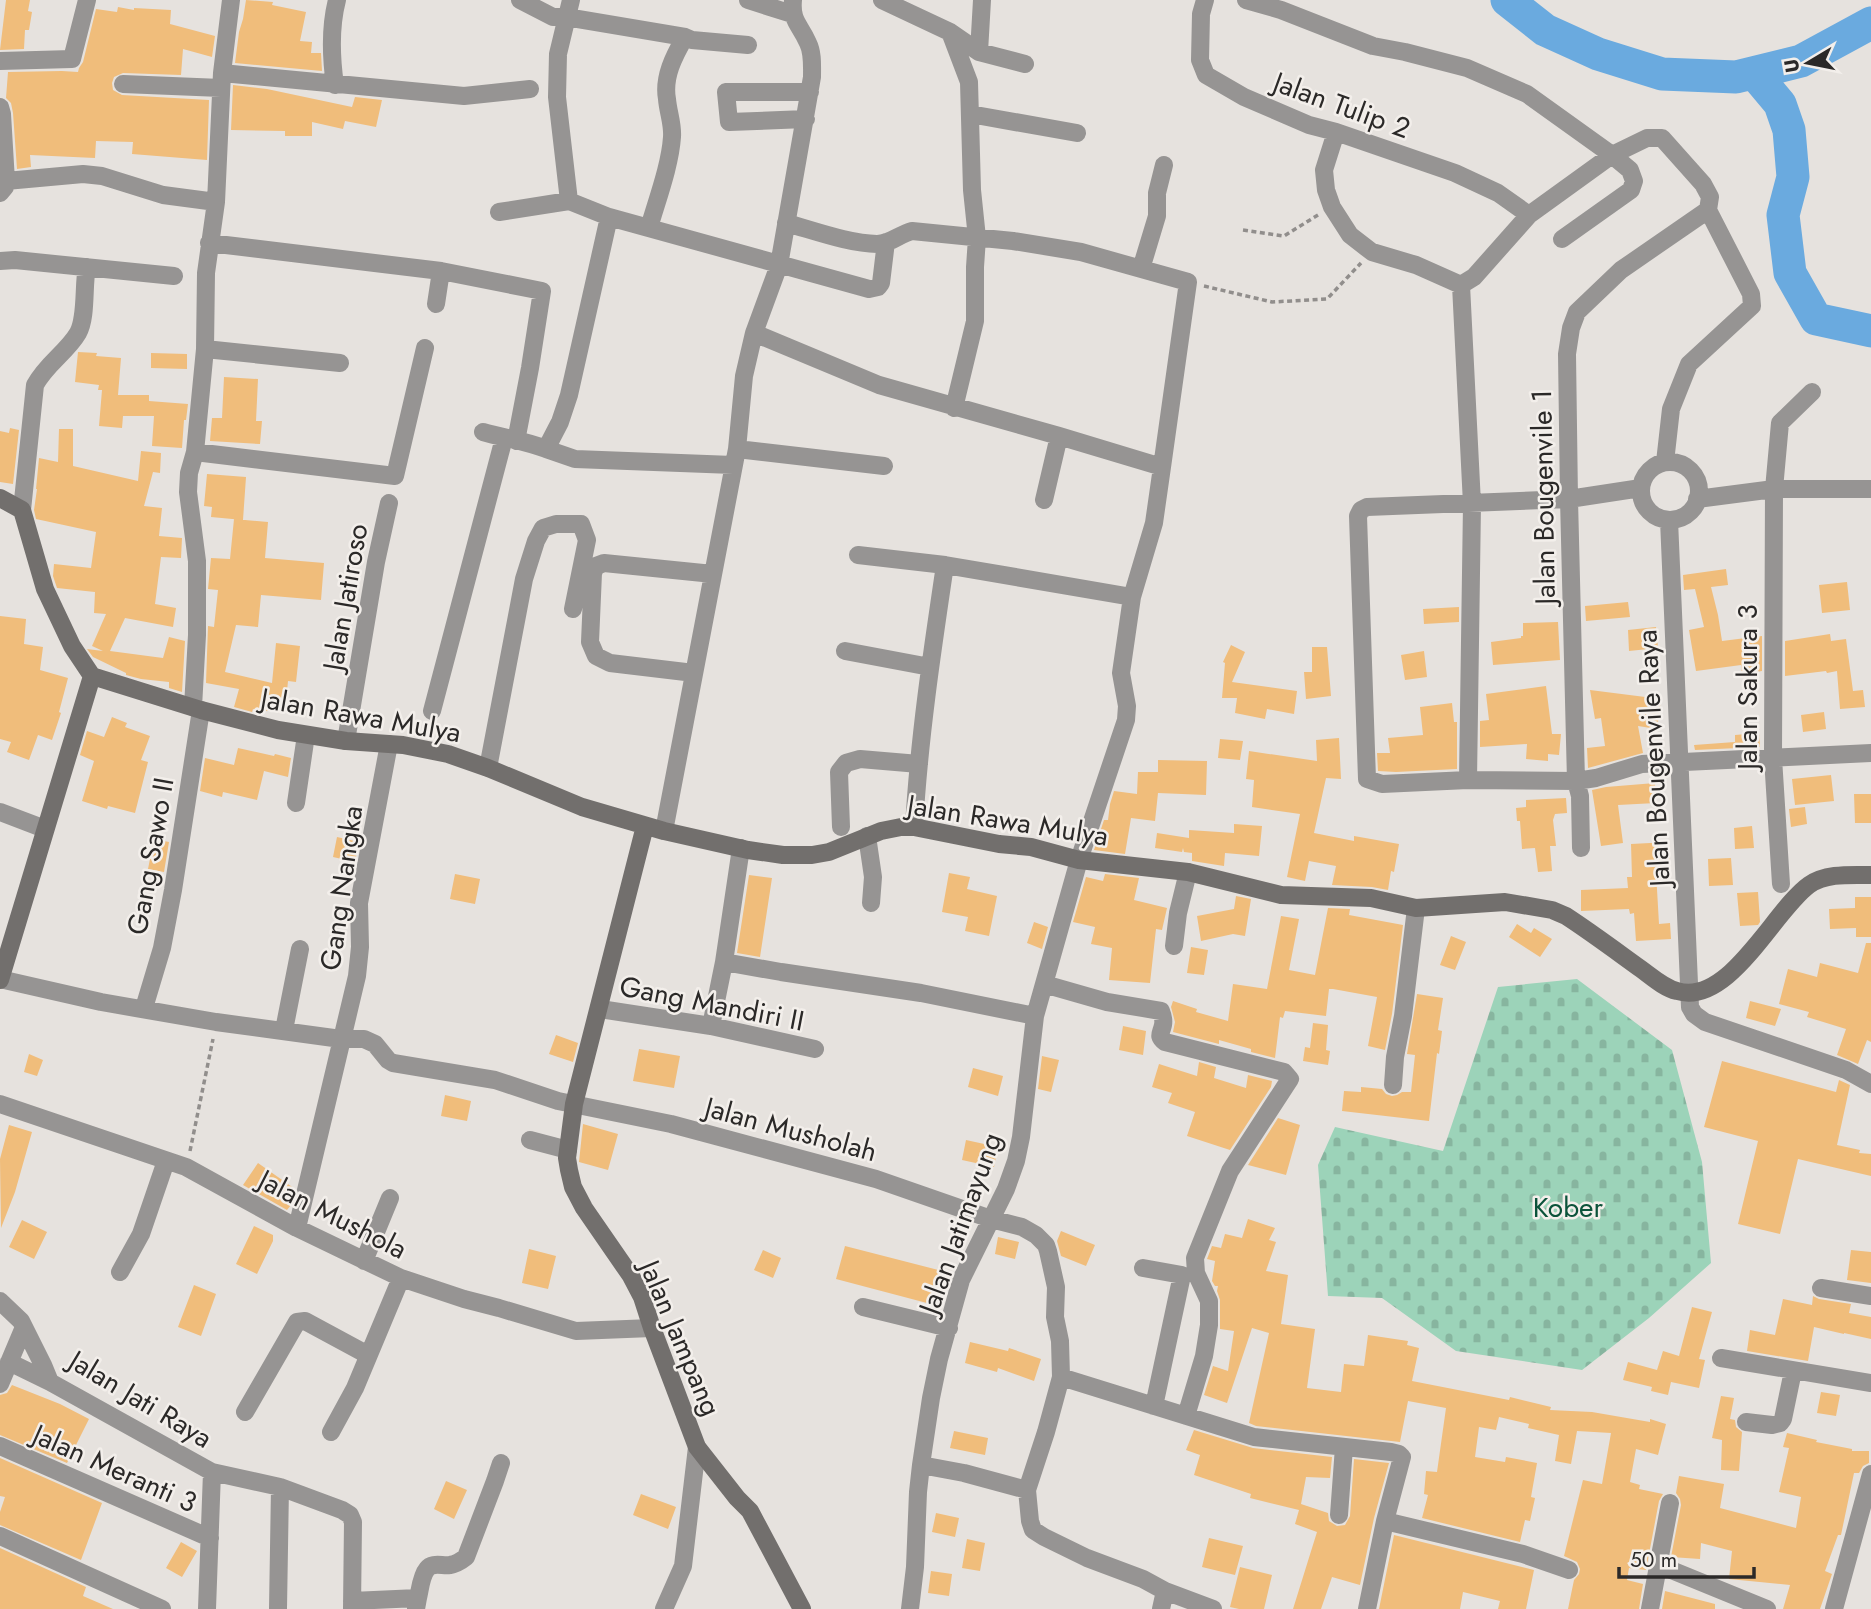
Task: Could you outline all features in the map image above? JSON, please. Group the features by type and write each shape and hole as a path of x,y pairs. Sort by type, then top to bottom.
{"main road":[{"path":"0,498 22,510 45,589 72,646 92,676 0,980"},
{"name":"Jalan Rawa Mulya","path":"92,676 197,709 278,730 448,754 582,807 645,826 783,855 829,852 890,829 915,827 999,844 1031,847 1079,860 1188,872 1281,895 1371,898 1416,908 1504,902 1552,910 1572,920 1669,988 1689,993"},
{"name":"Jalan Jampang","path":"645,826 574,1104 567,1158 573,1187 584,1208 631,1276 642,1297 697,1447 750,1511 802,1609"},
{"path":"1689,993 1713,985 1739,964 1808,886 1823,878 1871,874"}],"street":[{"path":"0,61 72,60 87,0"},
{"name":"Gang Sawo II","path":"144,1009 162,948 173,890 197,709 197,561 188,492 189,473 195,452 205,348 206,273 216,202 222,80 232,0"},
{"path":"335,85 332,63 337,0"},
{"path":"520,0 554,17 569,8 692,40 748,45"},
{"path":"664,831 735,457 744,376 754,333 779,265 810,92 812,62 809,45 792,7 748,0"},
{"path":"882,0 950,32 979,52 1025,64"},
{"path":"979,52 982,0"},
{"name":"Jalan Tulip 2","path":"1205,0 1201,14 1200,60 1206,75 1244,97 1309,125 1455,173 1498,193 1530,215"},
{"path":"1246,0 1281,10 1373,46 1466,68 1527,94 1612,155 1630,170 1634,181 1631,190 1562,239"},
{"path":"569,8 558,54 557,97 569,201"},
{"path":"950,32 969,82 972,190 977,238 975,321 954,408"},
{"path":"649,228 670,152 672,135 666,97 667,79 673,58 685,37"},
{"path":"123,85 222,80 335,85 464,96 530,89"},
{"path":"806,119 729,122 726,92 810,92"},
{"path":"0,107 3,187 83,174 103,176 163,195 216,202"},
{"path":"970,114 1077,133"},
{"path":"1336,132 1324,170 1326,190 1332,207 1350,235 1372,252 1416,265 1461,285"},
{"path":"1461,285 1474,277 1530,215 1612,155 1647,138 1662,138 1703,184 1710,197 1708,210 1751,294 1752,306 1689,364 1671,409 1665,462"},
{"path":"1141,269 1157,216 1156,198 1164,165"},
{"path":"499,212 569,201 609,217 869,289 874,289 881,282 886,242"},
{"name":"Jalan Bougenvile 1","path":"1581,848 1580,796 1576,781 1569,499 1567,354 1571,328 1577,312 1621,270 1708,210"},
{"path":"546,449 561,422 569,395 609,217"},
{"path":"786,223 857,242 877,244 912,231 1013,241 1081,252 1188,282"},
{"path":"209,243 441,271 542,291 530,368 432,711"},
{"path":"0,261 15,260 174,276"},
{"path":"22,510 35,385 42,371 80,330 87,267"},
{"path":"436,304 441,271"},
{"name":"Jalan Jatimayung","path":"910,1609 921,1465 939,1359 961,1280 1006,1189 1016,1161 1035,1016 1079,860 1126,720 1127,706 1121,673 1132,597 1154,523 1188,282"},
{"path":"1461,285 1472,504 1468,780"},
{"path":"754,333 879,385 1162,467"},
{"path":"205,348 340,363"},
{"path":"195,452 395,476 425,348"},
{"name":"Jalan Sakura 3","path":"1781,884 1773,758 1774,489 1780,423 1812,393"},
{"path":"483,432 531,443 575,459 735,457 884,466"},
{"path":"1044,500 1059,436"},
{"path":"1675,463 1691,472 1696,480 1698,499 1686,515 1669,520 1651,513 1645,506 1641,488 1649,471 1657,465 1675,463"},
{"path":"1641,488 1569,499 1367,507 1361,510 1358,516 1367,779 1382,784 1468,780 1576,781 1642,764 1871,753"},
{"path":"1698,499 1774,489 1871,489"},
{"name":"Jalan Jatiroso","path":"346,741 376,562 389,503"},
{"name":"Jalan Bougenvile Raya","path":"1669,520 1689,993"},
{"path":"488,768 524,579 543,528 556,524 581,524 587,540 573,609"},
{"path":"858,555 945,565 1132,597"},
{"path":"694,673 610,663 596,656 590,642 593,573 596,566 604,563 713,574"},
{"path":"915,827 930,667 945,565"},
{"path":"845,651 930,667"},
{"path":"296,803 306,735"},
{"name":"Gang Nangka","path":"298,1228 357,975 360,947 359,903 389,744"},
{"path":"841,827 839,772 846,763 860,759 919,764"},
{"path":"0,813 45,829"},
{"path":"867,836 873,877 871,903"},
{"path":"711,1026 724,962 741,848"},
{"path":"1174,946 1178,913 1188,872"},
{"path":"1394,1085 1395,1057 1403,1016 1416,908"},
{"path":"284,1030 300,949"},
{"path":"724,962 909,991 1035,1016"},
{"name":"Jalan Musholah","path":"0,980 101,1002 216,1022 341,1039 364,1039 372,1042 393,1063 495,1080 558,1101 671,1124 876,1179 1022,1227 1046,1245 1052,1267 1056,1287 1055,1317 1060,1341 1061,1377 1027,1490"},
{"path":"1044,984 1107,1002 1161,1011 1163,1025 1160,1035 1165,1042 1284,1072 1290,1079 1230,1171 1195,1258 1196,1273 1209,1301 1209,1325 1204,1356 1186,1416"},
{"path":"1689,993 1690,1007 1694,1014 1705,1022 1846,1070 1871,1084"},
{"name":"Gang Mandiri II","path":"600,1009 711,1026 815,1049"},
{"name":"Jalan Mushola","path":"0,1104 186,1167 298,1228 401,1279 576,1331 652,1328"},
{"path":"530,1140 568,1150"},
{"path":"120,1272 141,1234 166,1161"},
{"path":"364,1261 390,1198"},
{"path":"1143,1268 1182,1275 1154,1406"},
{"path":"331,1432 355,1388 401,1279"},
{"path":"1821,1288 1871,1296"},
{"name":"Jalan Jati Raya","path":"0,1301 24,1327 50,1382 212,1472 280,1487 350,1515 353,1522 352,1605"},
{"path":"863,1307 949,1328"},
{"path":"244,1412 297,1322 305,1321 368,1355"},
{"path":"0,1384 24,1327"},
{"path":"1721,1358 1871,1383"},
{"path":"9,1362 50,1382"},
{"path":"1746,1422 1772,1425 1780,1423 1793,1371"},
{"path":"1061,1377 1254,1437 1399,1454 1402,1457 1385,1521 1367,1609"},
{"name":"Jalan Meranti 3","path":"0,1446 209,1538"},
{"path":"664,1609 683,1566 697,1447"},
{"path":"1339,1515 1345,1447"},
{"path":"352,1605 417,1604 428,1567 450,1565 466,1557 501,1463"},
{"path":"921,1465 1027,1490 1033,1530 1087,1558 1143,1579 1163,1600 1213,1609"},
{"path":"207,1609 212,1472"},
{"path":"1834,1609 1871,1474"},
{"path":"278,1609 280,1487"},
{"path":"1650,1609 1670,1503"},
{"path":"1385,1521 1523,1554 1569,1570"},
{"path":"0,1536 162,1609"},
{"path":"1659,1565 1767,1609"}],"path":[{"path":"1243,230 1284,236 1332,207"},
{"path":"1188,282 1272,302 1327,299 1372,252"},
{"path":"186,1167 216,1022"}],"green space":[{"name":"Kober","path":"1577,979 1672,1050 1702,1162 1711,1263 1649,1318 1582,1370 1456,1351 1382,1298 1328,1296 1318,1165 1335,1127 1443,1151 1498,987"}],"building":[{"path":"6,0 30,0 28,11 32,12 29,30 25,30 24,49 0,50"},
{"path":"246,0 273,2 272,5 306,12 300,41 312,42 311,53 321,53 322,71 235,63"},
{"path":"118,7 171,10 170,24 215,36 212,57 183,49 181,75 123,73 114,77 112,83 113,90 122,95 209,100 207,160 132,154 133,142 96,141 95,158 30,155 31,167 17,169 13,113 11,103 6,98 8,72 78,72 96,9 117,12"},
{"path":"233,85 267,89 352,107 355,97 382,100 376,127 345,121 343,129 312,122 312,136 285,136 285,131 231,130"},
{"path":"78,352 121,358 118,395 149,395 149,401 188,404 182,448 152,446 154,416 123,416 122,428 99,426 102,390 98,390 99,385 75,382"},
{"path":"151,353 187,354 187,369 151,368"},
{"path":"224,377 258,379 256,421 262,421 260,444 210,441 212,418 222,418"},
{"path":"10,428 19,430 13,484 0,482 0,431 9,433"},
{"path":"59,429 73,429 73,466 138,481 141,451 161,453 160,473 153,472 144,506 162,508 159,536 182,538 181,558 161,557 155,604 176,608 173,627 125,618 110,651 163,658 169,637 185,641 182,692 169,688 169,682 126,675 93,657 87,649 103,651 92,646 106,614 94,613 95,592 57,588 53,576 54,564 91,568 96,532 36,519 34,510 39,458 58,462"},
{"path":"207,474 246,477 243,520 211,517 212,507 204,506"},
{"path":"234,519 268,522 265,558 324,563 321,600 261,595 258,627 236,625 225,672 272,683 276,643 300,646 296,682 288,681 285,713 253,709 252,712 234,707 239,689 206,683 208,626 214,627 218,590 208,589 211,558 230,559"},
{"path":"1726,569 1728,585 1711,587 1722,641 1762,636 1762,671 1742,674 1741,665 1696,671 1689,630 1704,627 1695,589 1684,590 1683,575"},
{"path":"1847,582 1850,610 1822,613 1819,585"},
{"path":"1628,602 1630,617 1586,621 1585,606"},
{"path":"1459,607 1459,622 1424,624 1423,609"},
{"path":"0,616 26,619 24,644 43,647 40,670 68,678 52,740 38,735 29,760 7,752 11,742 0,739"},
{"path":"1558,622 1560,660 1493,665 1491,642 1521,638 1523,623"},
{"path":"1656,627 1658,648 1629,651 1628,630"},
{"path":"1830,634 1831,641 1846,639 1853,691 1863,690 1865,707 1840,709 1837,671 1785,676 1785,641"},
{"path":"1231,645 1245,652 1232,682 1297,691 1294,714 1267,709 1265,719 1235,713 1237,698 1222,698 1223,662"},
{"path":"1312,647 1327,647 1331,696 1306,699 1304,672 1312,672"},
{"path":"1424,651 1427,677 1405,680 1401,655"},
{"path":"1546,686 1552,734 1561,734 1559,755 1548,754 1548,761 1526,759 1527,744 1480,747 1480,721 1489,720 1486,694"},
{"path":"1590,690 1661,699 1657,729 1638,726 1643,753 1588,768 1587,748 1605,746 1601,718 1595,719"},
{"path":"1452,703 1454,722 1457,722 1457,769 1378,771 1377,753 1390,753 1388,738 1423,735 1420,707"},
{"path":"1824,712 1826,729 1803,732 1801,715"},
{"path":"112,717 127,723 125,727 150,736 141,760 148,762 135,813 108,806 107,809 82,801 94,761 80,755 87,731 104,737"},
{"path":"1759,733 1760,747 1695,750 1694,745 1735,742 1735,735"},
{"path":"1339,738 1341,779 1326,778 1314,833 1354,841 1354,836 1399,844 1388,890 1332,885 1336,866 1309,861 1305,881 1287,877 1300,814 1252,807 1254,780 1246,779 1249,751 1317,761 1316,740"},
{"path":"1220,739 1243,741 1240,760 1218,758"},
{"path":"238,748 291,758 288,777 264,771 257,800 223,792 222,797 200,791 205,758 234,765"},
{"path":"1158,760 1207,761 1206,795 1158,793 1155,821 1131,818 1125,854 1094,850 1104,820 1108,820 1114,791 1137,794 1138,772 1158,772"},
{"path":"1831,775 1834,801 1795,805 1792,779"},
{"path":"1655,783 1656,803 1618,805 1623,843 1601,846 1592,790"},
{"path":"1854,794 1871,794 1871,823 1855,823"},
{"path":"1566,798 1567,813 1555,814 1553,820 1556,846 1550,846 1552,871 1538,872 1535,848 1522,849 1516,808 1526,807 1526,800"},
{"path":"1805,807 1807,824 1791,827 1789,809"},
{"path":"1234,824 1262,826 1259,856 1225,853 1224,866 1192,861 1192,853 1184,852 1183,848 1182,852 1155,848 1157,833 1189,838 1189,830 1234,833"},
{"path":"1752,826 1754,848 1735,849 1734,828"},
{"path":"337,837 359,842 355,862 333,857"},
{"path":"154,839 169,842 164,872 148,869"},
{"path":"1669,842 1670,872 1656,872 1659,924 1670,923 1671,939 1636,941 1634,913 1630,914 1629,909 1581,911 1581,890 1628,888 1627,877 1632,877 1631,844"},
{"path":"1731,858 1733,885 1709,886 1708,859"},
{"path":"949,873 970,877 967,889 997,896 989,936 965,931 968,917 942,912"},
{"path":"455,874 480,879 475,904 450,899"},
{"path":"1105,874 1139,878 1134,900 1167,908 1162,930 1156,929 1150,983 1109,980 1112,948 1091,944 1095,927 1073,922 1086,877 1103,881"},
{"path":"749,875 772,878 760,957 737,953"},
{"path":"1758,892 1760,922 1758,925 1740,926 1737,893"},
{"path":"1236,896 1251,899 1245,936 1233,934 1201,941 1197,916 1234,909"},
{"path":"1855,897 1871,897 1871,937 1856,937 1856,928 1830,929 1829,909 1855,908"},
{"path":"1328,908 1350,909 1349,915 1403,925 1385,1050 1368,1046 1377,997 1333,989 1329,989 1326,1016 1285,1011 1283,1018 1280,1017 1275,1058 1219,1040 1219,1044 1173,1032 1173,1001 1197,1009 1196,1012 1228,1021 1233,984 1267,989 1281,916 1299,919 1289,970 1315,975"},
{"path":"1034,922 1048,927 1042,949 1027,943"},
{"path":"1517,924 1531,933 1534,928 1552,939 1540,957 1509,937"},
{"path":"1451,936 1466,942 1455,970 1440,965"},
{"path":"1866,943 1871,943 1871,1042 1867,1040 1858,1064 1837,1055 1846,1029 1807,1017 1809,1012 1779,1004 1788,969 1817,977 1820,963 1858,973"},
{"path":"1191,947 1208,950 1204,975 1187,973"},
{"path":"1417,994 1443,998 1438,1030 1442,1031 1429,1121 1342,1111 1344,1091 1361,1092 1361,1087 1382,1089 1392,1096 1411,1092 1415,1055 1407,1054"},
{"path":"1750,1001 1781,1009 1775,1026 1746,1018"},
{"path":"1313,1023 1328,1025 1328,1065 1303,1061 1305,1047 1310,1048"},
{"path":"1123,1026 1146,1031 1143,1055 1119,1050"},
{"path":"556,1035 578,1043 573,1062 549,1054"},
{"path":"639,1049 680,1056 674,1088 633,1081"},
{"path":"29,1054 43,1060 37,1076 24,1072"},
{"path":"1042,1056 1059,1060 1051,1092 1038,1089"},
{"path":"1722,1061 1836,1092 1839,1080 1850,1085 1837,1145 1860,1150 1859,1153 1871,1154 1871,1176 1798,1159 1780,1234 1738,1224 1758,1141 1704,1127"},
{"path":"1199,1062 1216,1067 1214,1078 1246,1088 1248,1075 1272,1081 1271,1087 1230,1150 1187,1136 1195,1112 1168,1103 1172,1093 1152,1087 1159,1064 1197,1076"},
{"path":"973,1068 1003,1076 998,1096 968,1087"},
{"path":"445,1095 471,1101 467,1121 441,1116"},
{"path":"1278,1118 1300,1125 1286,1175 1248,1165"},
{"path":"583,1124 618,1134 608,1170 579,1162"},
{"path":"9,1125 32,1132 15,1192 1,1228 0,1159"},
{"path":"966,1140 998,1147 994,1167 962,1160"},
{"path":"258,1163 295,1189 287,1210 243,1185"},
{"path":"1248,1219 1275,1228 1269,1240 1276,1242 1266,1271 1288,1275 1281,1324 1315,1329 1307,1388 1341,1392 1344,1364 1364,1366 1368,1335 1408,1341 1407,1345 1419,1348 1412,1381 1509,1400 1510,1397 1551,1407 1550,1410 1592,1412 1650,1422 1650,1419 1666,1424 1658,1455 1636,1449 1630,1482 1640,1485 1639,1489 1663,1494 1659,1501 1646,1570 1629,1568 1627,1580 1643,1584 1639,1609 1568,1609 1574,1580 1580,1569 1577,1562 1564,1556 1583,1480 1602,1484 1611,1433 1577,1431 1571,1464 1555,1461 1559,1435 1528,1428 1529,1424 1499,1417 1496,1430 1479,1427 1475,1457 1505,1462 1506,1457 1537,1463 1531,1497 1535,1498 1530,1521 1525,1520 1520,1542 1422,1518 1428,1495 1424,1494 1426,1471 1437,1472 1446,1408 1408,1401 1400,1442 1256,1426 1249,1423 1269,1333 1252,1328 1227,1403 1204,1395 1213,1366 1228,1371 1234,1331 1220,1329 1218,1286 1212,1281 1215,1261 1207,1259 1212,1246 1221,1248 1225,1234 1242,1238"},
{"path":"22,1220 47,1232 34,1259 9,1247"},
{"path":"254,1226 273,1235 273,1241 257,1274 236,1264"},
{"path":"1061,1231 1095,1245 1086,1266 1061,1256 1057,1241"},
{"path":"998,1237 1019,1242 1015,1259 995,1254"},
{"path":"845,1246 950,1273 942,1307 836,1279"},
{"path":"529,1249 556,1256 548,1289 522,1283"},
{"path":"763,1250 781,1258 773,1278 754,1270"},
{"path":"1851,1250 1871,1252 1871,1283 1847,1280"},
{"path":"194,1285 216,1294 201,1336 178,1327"},
{"path":"1813,1296 1851,1304 1849,1313 1871,1317 1871,1339 1814,1327 1808,1361 1747,1351 1750,1330 1775,1335 1783,1299 1812,1305"},
{"path":"1692,1307 1712,1312 1699,1359 1705,1360 1699,1388 1671,1382 1668,1395 1651,1391 1652,1387 1623,1380 1628,1362 1657,1370 1663,1351 1679,1356"},
{"path":"970,1342 1008,1351 1009,1348 1041,1359 1034,1381 998,1368 997,1372 965,1363"},
{"path":"12,1385 89,1419 67,1463 0,1435 0,1395 7,1393"},
{"path":"1821,1392 1840,1395 1836,1416 1817,1413"},
{"path":"1721,1396 1734,1398 1730,1419 1735,1420 1736,1427 1742,1432 1739,1471 1721,1470 1722,1440 1712,1438"},
{"path":"1194,1430 1253,1448 1332,1457 1330,1478 1306,1477 1301,1504 1328,1513 1329,1521 1337,1526 1345,1525 1350,1516 1354,1459 1389,1463 1360,1585 1332,1577 1321,1609 1293,1609 1317,1532 1295,1524 1299,1510 1250,1498 1251,1494 1194,1475 1200,1455 1186,1450"},
{"path":"954,1431 988,1438 985,1455 950,1448"},
{"path":"1787,1433 1852,1451 1869,1451 1869,1463 1863,1466 1859,1473 1854,1473 1841,1535 1838,1535 1825,1571 1832,1574 1820,1609 1783,1609 1790,1585 1729,1579 1732,1551 1701,1543 1700,1559 1671,1557 1681,1505 1676,1493 1679,1476 1724,1484 1720,1508 1796,1528 1801,1497 1779,1492 1789,1448 1783,1447"},
{"path":"0,1458 102,1503 81,1560 0,1525 0,1512 5,1497 0,1496"},
{"path":"446,1481 467,1490 454,1519 434,1509"},
{"path":"641,1494 676,1507 668,1529 633,1515"},
{"path":"936,1513 959,1518 955,1537 932,1532"},
{"path":"1394,1535 1534,1570 1526,1609 1498,1609 1500,1601 1463,1592 1460,1609 1379,1609"},
{"path":"1209,1538 1243,1546 1235,1575 1202,1567"},
{"path":"967,1539 985,1543 980,1571 962,1568"},
{"path":"181,1542 197,1551 182,1577 166,1568"},
{"path":"0,1548 86,1587 83,1596 113,1609 0,1609"},
{"path":"1240,1567 1272,1575 1264,1609 1230,1607"},
{"path":"931,1571 952,1574 949,1596 928,1593"},
{"path":"1665,1591 1715,1604 1715,1609 1662,1609"}],"waterway":[{"path":"1507,0 1545,30 1598,54 1662,74 1736,77 1801,61 1871,23"},
{"path":"1754,73 1780,104 1789,130 1793,177 1783,215 1790,273 1816,319 1871,331"}]}
